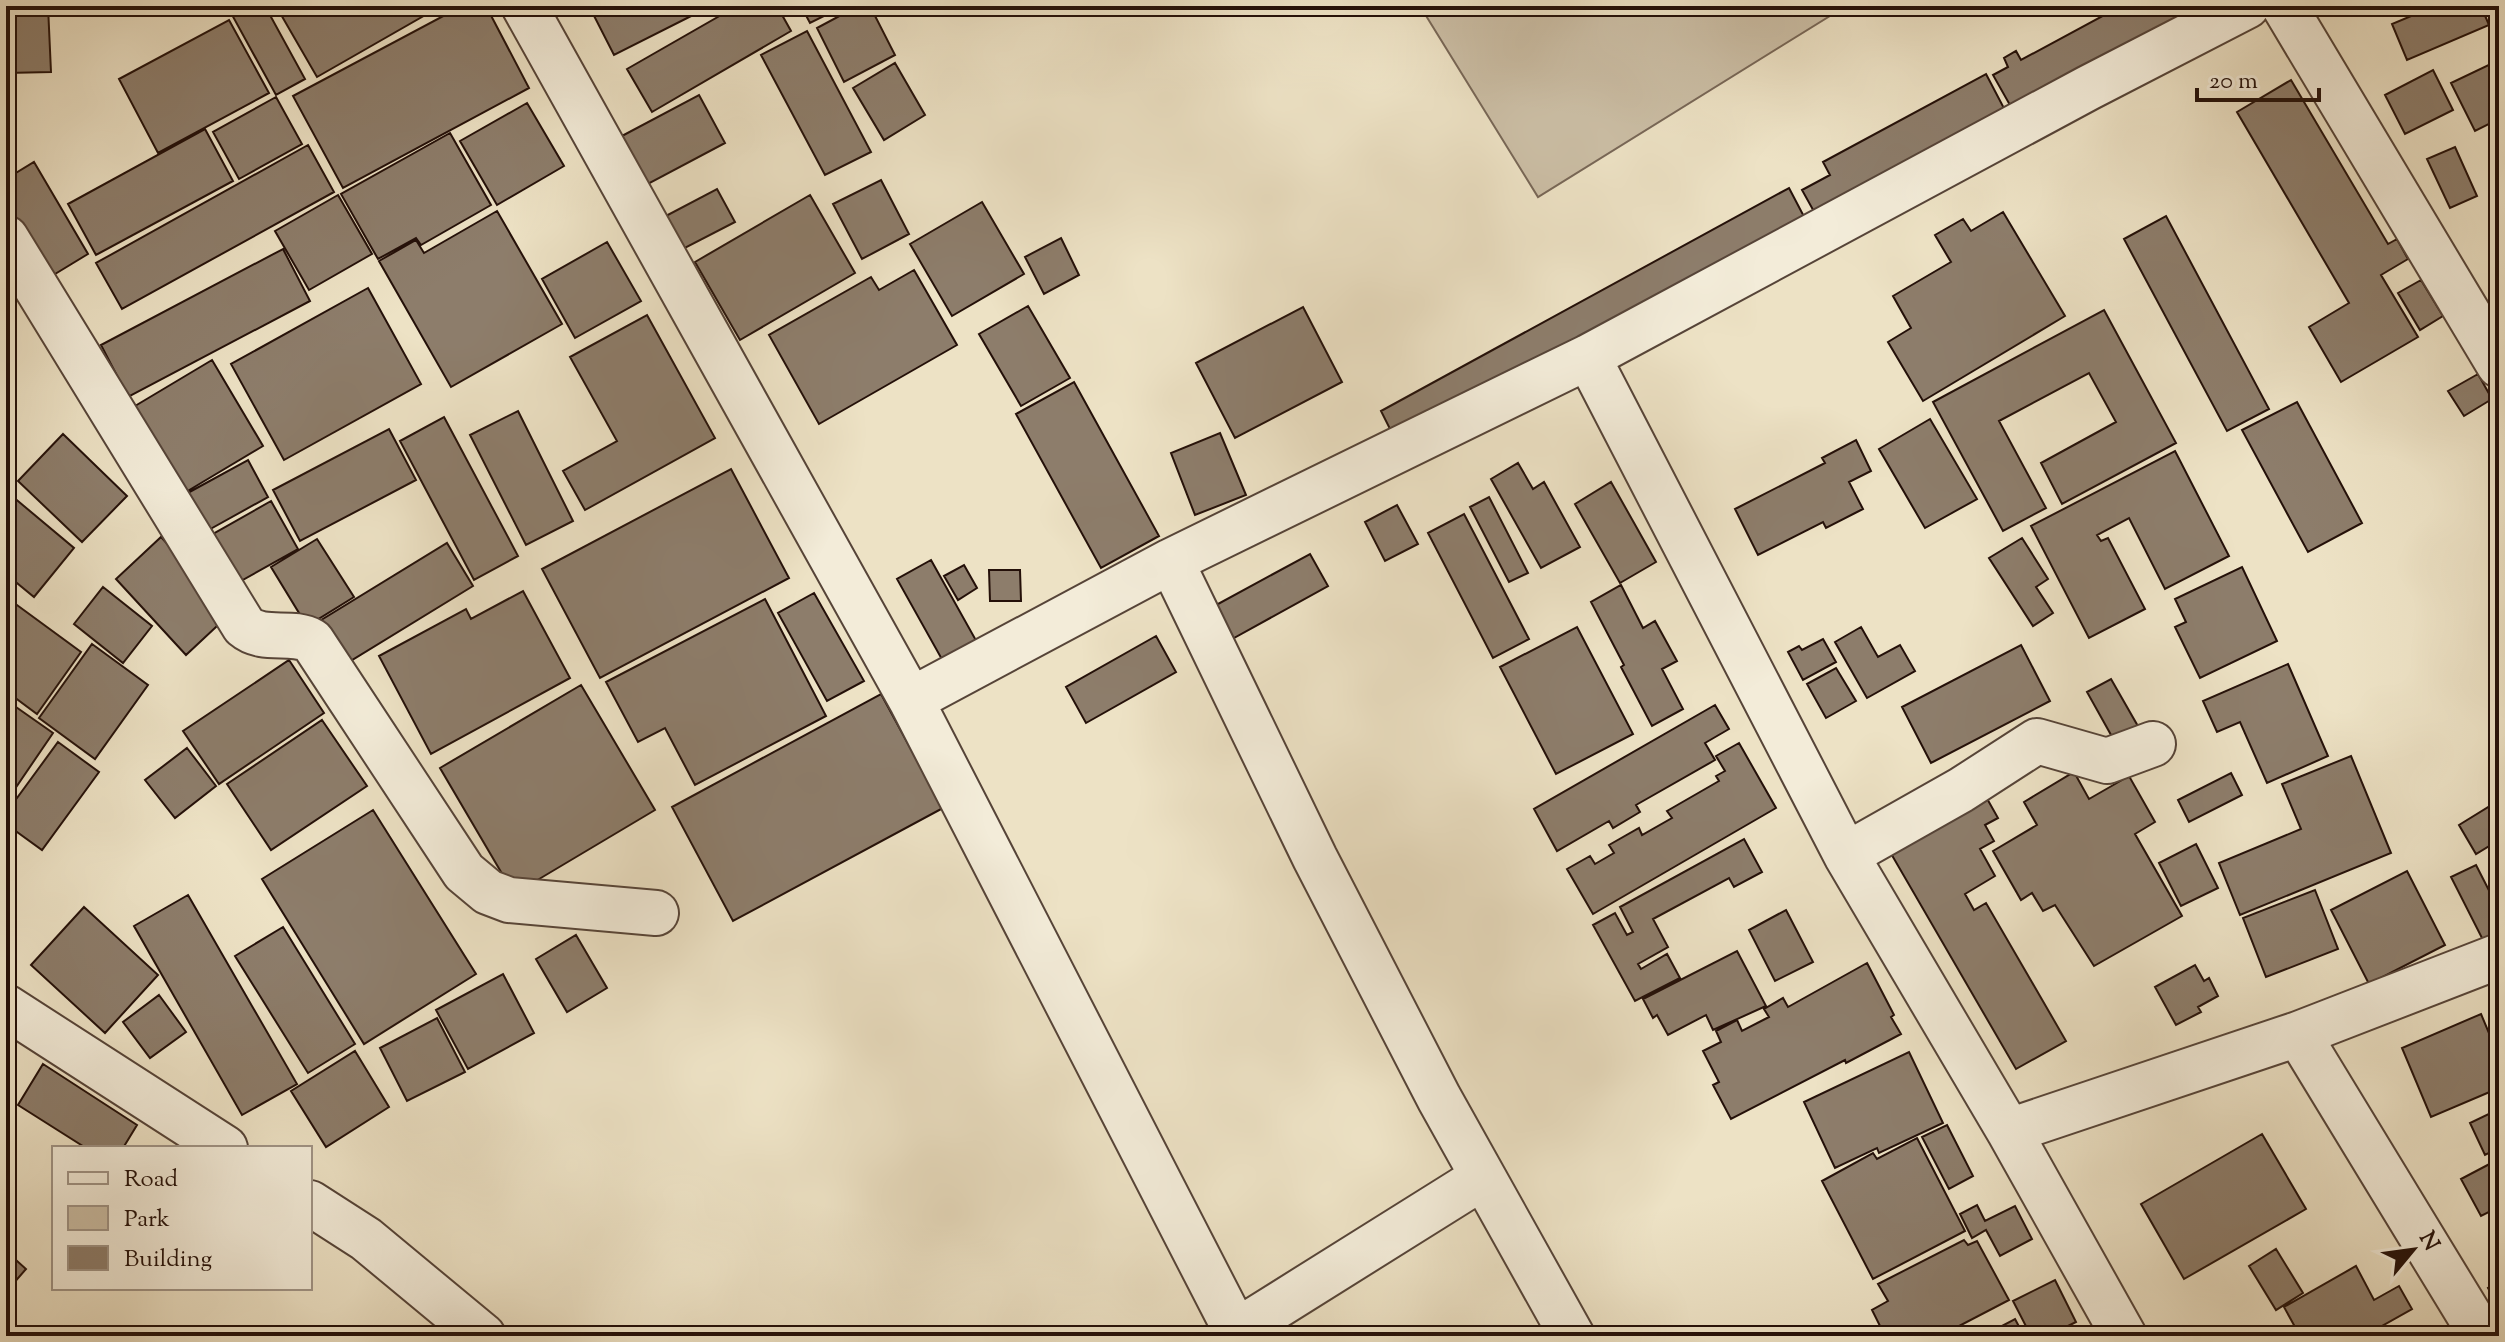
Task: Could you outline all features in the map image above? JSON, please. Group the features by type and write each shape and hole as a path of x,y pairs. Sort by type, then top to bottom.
{"street":[{"path":"524,6 911,700 1233,1334 1483,1177"},
{"path":"911,700 1171,561 1588,357 2247,6"},
{"path":"2284,6 2499,365"},
{"path":"6,238 244,626 260,635 303,636 312,641 464,872 488,892 509,900 656,913"},
{"path":"1588,357 1846,855 2009,1131 2124,1336"},
{"path":"1171,561 1315,858 1439,1098 1572,1336"},
{"path":"1846,855 1961,790 2037,741 2107,761 2153,744"},
{"path":"2009,1131 2298,1034 2499,956"},
{"path":"6,1007 222,1146"},
{"path":"2298,1034 2482,1336"},
{"path":"312,1204 366,1239 483,1336"}],"green space":[{"path":"1420,6 1846,6 1538,197"}],"building":[{"path":"6,6 48,6 51,72 6,73"},
{"path":"244,6 265,6 305,79 276,95 231,13"},
{"path":"276,6 441,6 317,77"},
{"path":"462,6 486,6 529,88 343,188 293,96"},
{"path":"589,6 711,6 614,55"},
{"path":"737,6 777,6 791,31 652,112 627,69"},
{"path":"801,6 844,6 810,23"},
{"path":"858,6 870,6 895,55 844,82 817,28"},
{"path":"2121,6 2215,6 2015,114 1993,75 2008,67 2004,58 2016,51 2021,60"},
{"path":"2435,6 2481,6 2489,25 2407,60 2392,24"},
{"path":"2491,6 2499,6 2499,24"},
{"path":"229,20 269,93 158,153 119,79"},
{"path":"807,31 871,152 825,175 761,55"},
{"path":"2499,60 2499,119 2475,131 2451,83"},
{"path":"895,63 925,115 884,140 853,88"},
{"path":"2433,70 2453,110 2405,134 2385,95"},
{"path":"1986,74 2007,114 1817,217 1802,190 1830,175 1823,162"},
{"path":"2291,80 2388,244 2397,239 2408,259 2381,275 2418,337 2341,382 2309,327 2349,303 2237,112"},
{"path":"699,95 725,143 646,185 620,137"},
{"path":"276,97 302,144 239,179 213,132"},
{"path":"527,103 564,166 497,205 460,141"},
{"path":"205,129 233,181 96,255 68,204"},
{"path":"450,133 491,205 421,245 416,238 378,259 341,194"},
{"path":"308,145 334,192 122,309 96,263"},
{"path":"2455,147 2477,196 2450,208 2427,159"},
{"path":"34,162 88,254 37,285 6,234 6,179"},
{"path":"881,180 909,234 862,259 833,204"},
{"path":"1789,188 1810,228 1398,445 1381,411"},
{"path":"717,189 735,222 679,251 662,218"},
{"path":"338,195 372,254 309,290 275,231"},
{"path":"810,195 855,273 740,340 695,262"},
{"path":"982,202 1024,274 952,316 910,244"},
{"path":"497,211 562,324 451,387 379,261 416,240 424,253"},
{"path":"2003,212 2065,316 1923,401 1888,342 1911,328 1893,296 1951,262 1935,235 1963,219 1971,231"},
{"path":"2166,216 2269,409 2227,431 2124,239"},
{"path":"1061,238 1079,275 1044,294 1025,257"},
{"path":"607,242 641,301 575,338 542,279"},
{"path":"283,249 310,301 128,397 101,345"},
{"path":"914,270 957,345 819,424 769,335 871,277 879,290"},
{"path":"2421,280 2443,316 2420,330 2398,293"},
{"path":"368,288 421,384 284,460 231,364"},
{"path":"1028,306 1070,378 1021,406 979,334"},
{"path":"1303,307 1342,382 1235,438 1196,363"},
{"path":"2104,310 2176,443 2062,504 2041,463 2116,422 2089,373 1999,421 2046,508 2003,531 1933,402"},
{"path":"647,315 715,438 585,510 563,471 617,441 570,357"},
{"path":"212,360 263,446 186,492 135,406"},
{"path":"2478,374 2492,399 2464,416 2448,391"},
{"path":"1074,382 1159,536 1101,568 1016,414"},
{"path":"2297,402 2362,523 2308,552 2242,430"},
{"path":"518,411 573,521 526,545 470,435"},
{"path":"444,417 518,556 474,580 400,441"},
{"path":"1930,419 1977,499 1925,528 1879,449"},
{"path":"389,429 416,480 300,541 273,490"},
{"path":"1220,433 1246,495 1195,515 1171,453"},
{"path":"63,434 127,496 82,542 18,481"},
{"path":"1856,440 1871,471 1849,482 1863,509 1826,528 1823,522 1758,555 1735,509 1825,463 1822,458"},
{"path":"2175,451 2229,556 2165,589 2129,518 2097,535 2101,541 2108,538 2145,609 2089,638 2031,526"},
{"path":"248,460 268,497 205,532 184,495"},
{"path":"1518,463 1533,489 1544,482 1580,547 1541,568 1491,479"},
{"path":"731,469 789,578 600,678 542,569"},
{"path":"1611,482 1656,562 1620,583 1575,504"},
{"path":"6,491 74,548 34,597 6,574"},
{"path":"1489,497 1528,573 1509,582 1470,507"},
{"path":"271,501 298,549 232,586 206,538"},
{"path":"1397,505 1418,544 1385,561 1365,522"},
{"path":"1464,514 1529,639 1493,658 1428,533"},
{"path":"161,537 231,613 186,655 116,579"},
{"path":"2022,538 2048,579 2036,587 2053,613 2033,626 1989,558"},
{"path":"317,539 354,597 307,626 271,567"},
{"path":"447,543 473,586 339,668 313,625"},
{"path":"1310,554 1328,586 1225,643 1207,610"},
{"path":"931,560 978,644 944,663 897,579"},
{"path":"964,565 977,588 958,600 944,576"},
{"path":"2242,567 2277,641 2200,678 2175,627 2186,622 2175,599"},
{"path":"989,570 1020,570 1021,601 990,601"},
{"path":"1621,585 1643,628 1655,621 1677,661 1662,669 1683,709 1652,726 1591,602"},
{"path":"103,587 152,626 123,663 74,624"},
{"path":"523,591 570,678 431,754 379,656 466,609 471,619"},
{"path":"814,593 864,681 827,701 778,613"},
{"path":"6,597 81,652 37,714 6,691"},
{"path":"765,599 826,716 695,785 665,728 638,742 606,682"},
{"path":"1577,627 1633,734 1556,774 1500,667"},
{"path":"1861,627 1878,657 1900,645 1915,671 1867,698 1835,642"},
{"path":"1156,636 1176,672 1086,723 1066,687"},
{"path":"1823,639 1836,662 1803,680 1788,652 1799,646 1802,650"},
{"path":"92,644 148,685 95,759 39,718"},
{"path":"2021,645 2050,701 1931,763 1902,707"},
{"path":"289,660 324,713 219,784 183,731"},
{"path":"2288,664 2328,756 2267,783 2240,722 2217,732 2203,701"},
{"path":"1836,668 1856,701 1826,718 1807,684"},
{"path":"2111,679 2139,728 2115,742 2087,692"},
{"path":"581,685 655,810 514,894 440,768"},
{"path":"881,694 943,808 733,921 672,807"},
{"path":"6,700 53,733 6,802"},
{"path":"1715,705 1729,729 1705,743 1715,760 1636,805 1640,812 1613,828 1609,821 1557,851 1534,809"},
{"path":"322,720 367,786 271,850 227,784"},
{"path":"58,742 99,772 42,850 6,824 6,813"},
{"path":"1739,743 1776,808 1593,914 1567,869 1590,856 1595,864 1614,853 1609,845 1639,828 1642,835 1672,818 1667,811 1719,781 1716,776 1725,771 1716,756"},
{"path":"187,748 216,786 175,818 145,780"},
{"path":"2351,756 2391,853 2240,915 2219,863 2301,829 2282,784"},
{"path":"2074,772 2089,799 2129,776 2155,822 2135,834 2182,916 2094,966 2055,905 2043,911 2032,893 2021,900 1993,851 2037,825 2024,802"},
{"path":"2231,773 2242,795 2189,822 2178,800"},
{"path":"1985,795 1998,818 1985,825 1994,841 1980,849 1995,876 1965,894 1974,910 1986,903 2066,1041 2016,1069 1886,845"},
{"path":"2490,806 2499,822 2499,840 2476,854 2459,825"},
{"path":"373,810 476,974 364,1044 262,879"},
{"path":"1744,839 1762,872 1734,887 1729,878 1653,919 1668,947 1638,964 1641,969 1667,954 1680,978 1635,1001 1593,925 1615,913 1627,935 1633,932 1620,907"},
{"path":"2196,844 2218,888 2181,906 2159,863"},
{"path":"2476,865 2499,910 2499,937 2485,944 2451,877"},
{"path":"2407,871 2445,945 2369,984 2331,910"},
{"path":"2315,890 2338,949 2266,977 2243,918"},
{"path":"188,895 297,1084 242,1115 134,926"},
{"path":"84,907 158,975 105,1033 31,965"},
{"path":"1786,910 1813,962 1775,981 1749,930"},
{"path":"283,927 355,1044 308,1073 235,956"},
{"path":"576,935 607,988 567,1012 536,959"},
{"path":"1737,951 1766,1006 1713,1030 1706,1015 1668,1035 1657,1015 1653,1018 1643,999"},
{"path":"1867,963 1901,1034 1731,1119 1713,1085 1719,1082 1703,1051 1721,1042 1716,1031 1737,1020 1742,1031 1769,1017 1764,1009 1783,998 1788,1007"},
{"path":"2195,965 2204,981 2209,978 2218,996 2198,1007 2201,1012 2176,1025 2155,987"},
{"path":"503,974 534,1033 468,1069 436,1010"},
{"path":"159,995 186,1032 150,1058 123,1022"},
{"path":"2481,1014 2499,1057 2499,1088 2431,1117 2402,1048"},
{"path":"437,1018 465,1072 407,1101 380,1048"},
{"path":"355,1051 389,1107 326,1147 291,1091"},
{"path":"1909,1052 1943,1123 1879,1153 1877,1148 1835,1168 1804,1102"},
{"path":"43,1064 137,1125 124,1146 83,1146 18,1105"},
{"path":"2499,1109 2499,1148 2485,1155 2470,1123"},
{"path":"1947,1125 1973,1176 1949,1189 1922,1137"},
{"path":"2262,1134 2306,1209 2184,1279 2141,1204"},
{"path":"1917,1138 1965,1231 1873,1279 1822,1181 1873,1153 1877,1159"},
{"path":"2499,1159 2499,1207 2481,1216 2461,1179"},
{"path":"1977,1205 1985,1221 2015,1206 2032,1239 2000,1256 1986,1230 1972,1238 1960,1214"},
{"path":"1964,1240 1968,1245 1977,1241 2009,1300 1940,1336 1885,1336 1872,1310 1888,1301 1878,1284"},
{"path":"2276,1249 2303,1293 2276,1310 2249,1266"},
{"path":"6,1251 26,1269 6,1292"},
{"path":"2356,1266 2374,1300 2399,1286 2412,1309 2364,1336 2300,1336 2284,1307"},
{"path":"2055,1280 2076,1322 2064,1328 2069,1336 2031,1336 2013,1301"},
{"path":"2499,1282 2499,1308 2488,1288"},
{"path":"2015,1319 2024,1336 1983,1336"}]}
